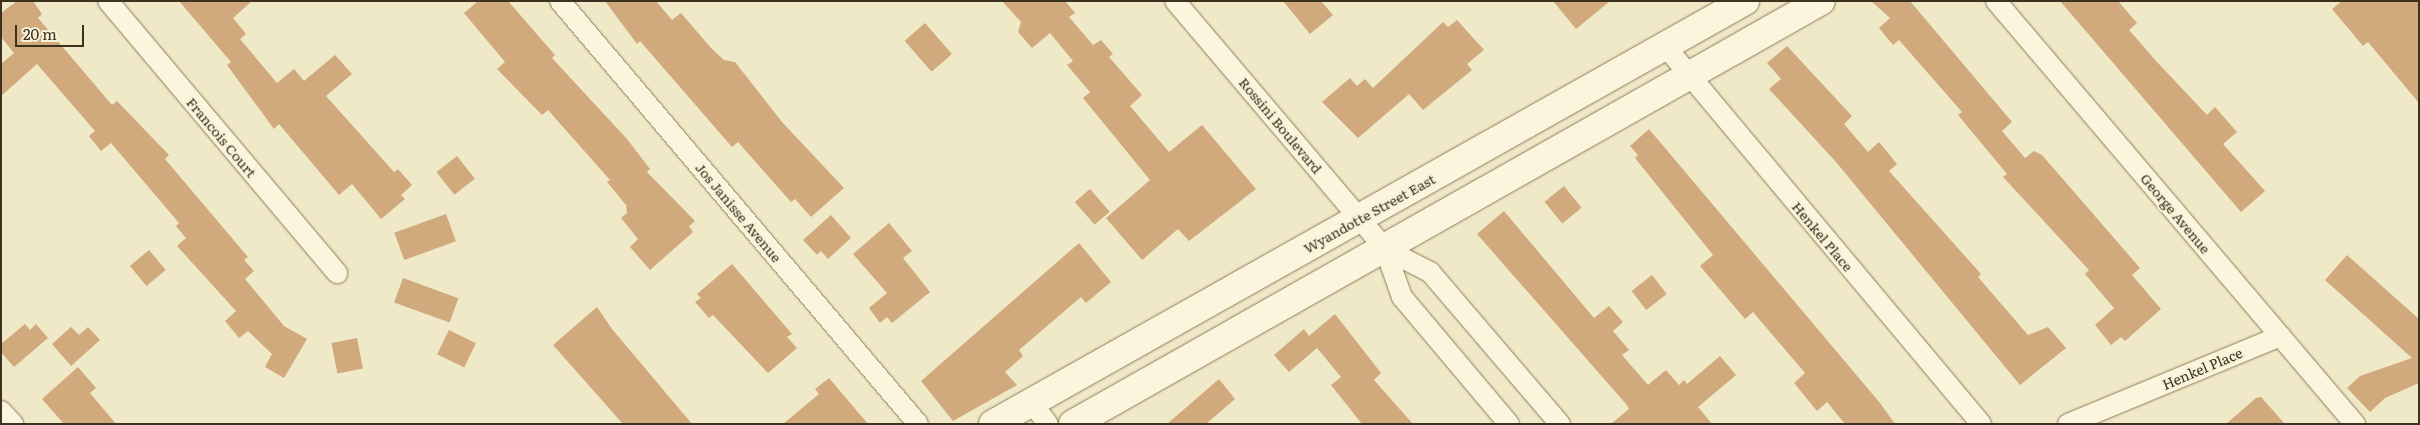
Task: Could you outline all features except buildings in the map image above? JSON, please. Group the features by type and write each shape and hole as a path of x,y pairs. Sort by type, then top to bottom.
{"main road":[{"name":"Wyandotte Street East","path":"993,424 1040,413 1360,217 1746,1"},
{"path":"1073,424 1385,249 1686,75 1821,1"}],"street":[{"name":"Francois Court","path":"108,1 337,273"},
{"name":"Jos Janisse Avenue","path":"560,1 918,424"},
{"name":"Rossini Boulevard","path":"1175,1 1360,217 1385,249 1402,297 1509,424"},
{"name":"George Avenue","path":"1996,1 2355,424"},
{"name":"Henkel Place","path":"1666,47 1686,75 1982,424"},
{"name":"Rossini Boulevard","path":"1385,249 1430,272 1560,424"},
{"name":"Henkel Place","path":"2068,424 2280,336"},
{"path":"1,410 12,424"}]}
